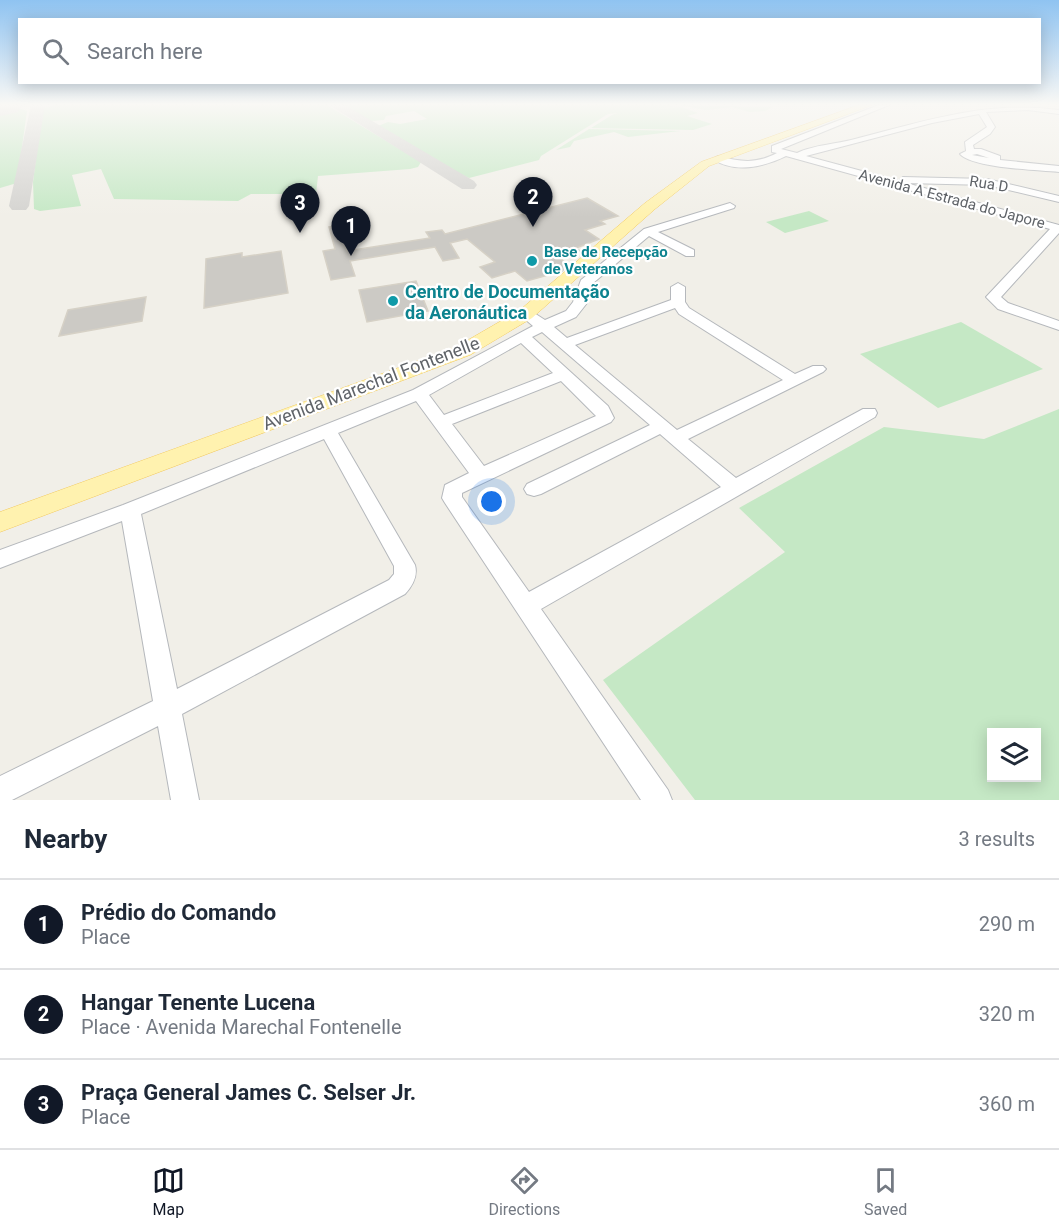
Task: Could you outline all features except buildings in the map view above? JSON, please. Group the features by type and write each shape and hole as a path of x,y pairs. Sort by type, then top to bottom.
{"main road":[{"name":"Avenida Marechal Fontenelle","path":"0,522 463,351 526,314 650,206 699,168 764,142"}],"street":[{"path":"779,153 775,148 789,142"},
{"path":"721,158 750,164 779,153 862,142"},
{"path":"971,142 968,144 970,151 990,154 997,158 992,161 1059,169"},
{"name":"Avenida A Estrada do Japore","path":"779,153 1058,228"},
{"path":"1026,157 1040,157"},
{"name":"Rua D","path":"882,180 987,182 1059,199"},
{"path":"0,559 130,510 419,394 522,336 571,314 580,303 586,283 648,231 730,206"},
{"path":"1058,228 993,297 1003,306 1059,326"},
{"path":"648,231 690,253"},
{"path":"564,344 678,295 684,311 794,381"},
{"path":"526,314 545,327 670,431 735,488"},
{"path":"522,336 602,410 605,418 452,490 452,498 658,800"},
{"path":"534,489 818,369"},
{"path":"441,422 564,374"},
{"path":"419,394 481,476"},
{"path":"526,605 869,413"},
{"path":"0,791 166,708 397,587 404,580 407,572 404,565 328,430"},
{"path":"130,510 185,800"}],"green space":[{"path":"0,142 23,142 17,183 0,188"},
{"path":"38,142 389,142 421,162 418,167 410,169 318,176 316,194 251,194 238,201 114,199 101,169 72,175 81,206 40,211 34,209 33,182"},
{"path":"405,142 563,142 541,156 539,160 469,178 445,167"},
{"path":"568,142 573,142 570,147 556,150"},
{"path":"809,211 829,221 785,233 766,222"},
{"path":"961,322 1043,369 938,408 860,354"},
{"path":"1059,409 1059,800 695,800 603,680 785,552 739,508 884,427 984,439"}],"taxiway":[{"path":"19,206 31,142"},
{"path":"398,142 468,185"}],"place":[{"name":"Hangar Tenente Lucena","path":"533,227"},
{"name":"Praça General James C. Selser Jr.","path":"300,233"},
{"name":"Prédio do Comando","path":"351,256"},
{"name":"Base de Recepção de Veteranos","path":"532,261"},
{"name":"Centro de Documentação da Aeronáutica","path":"393,301"}]}
